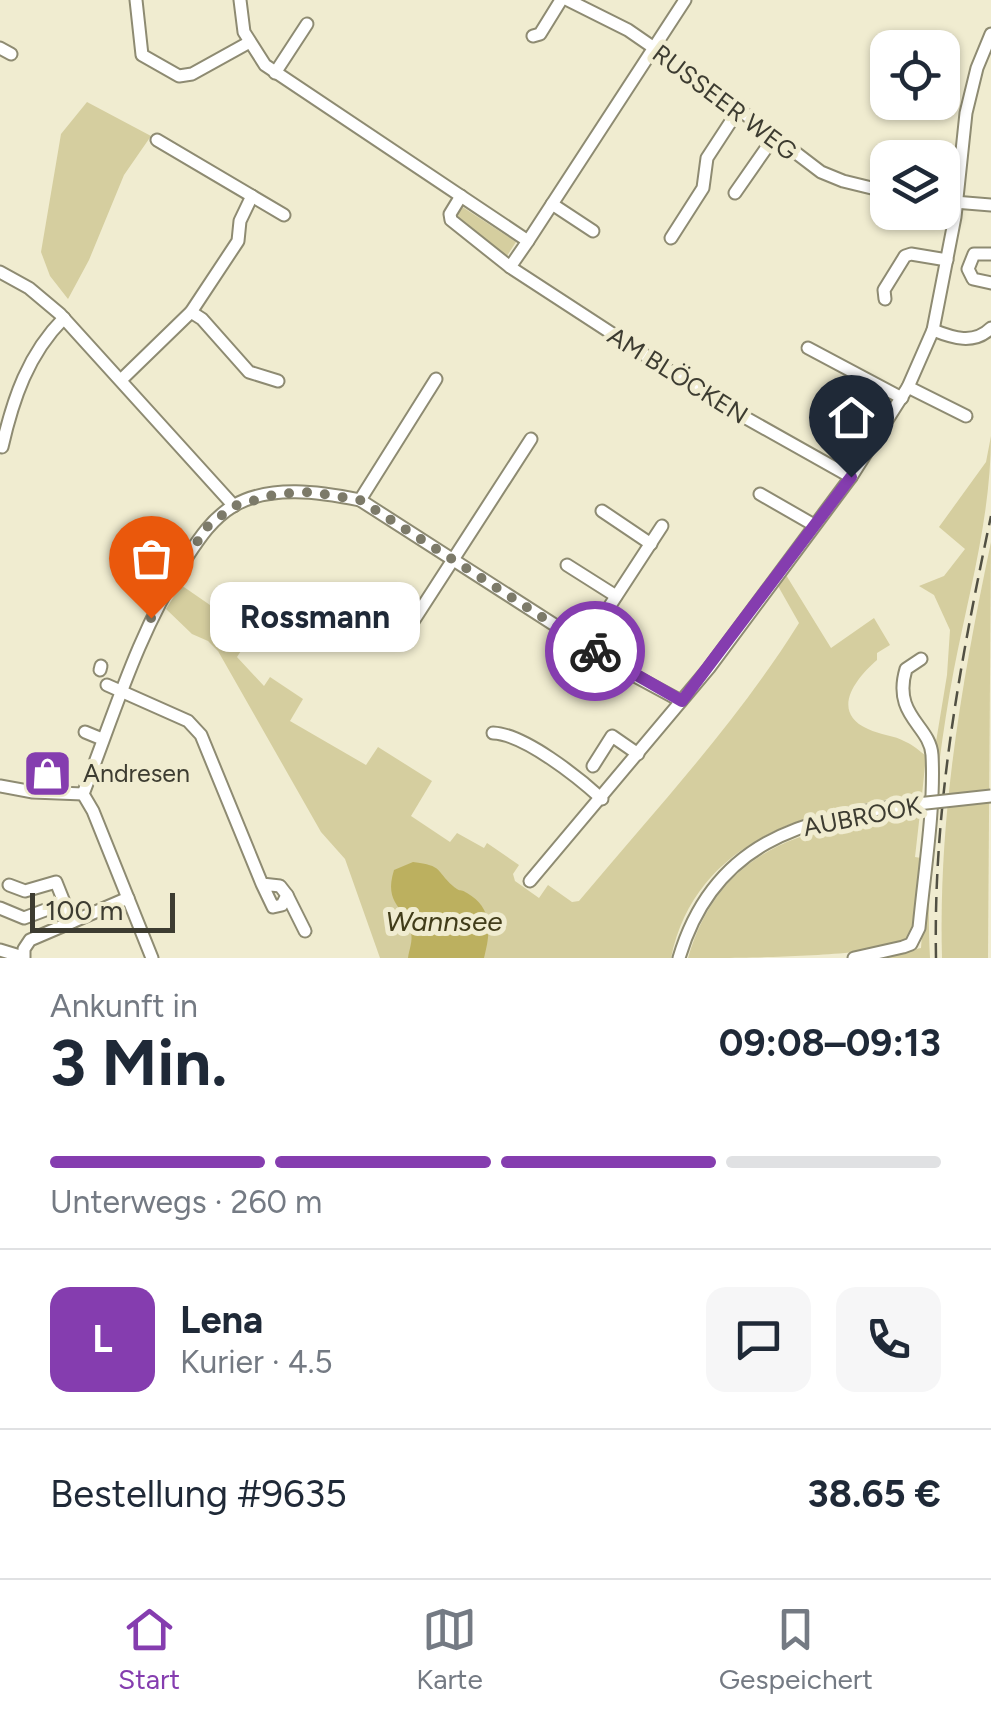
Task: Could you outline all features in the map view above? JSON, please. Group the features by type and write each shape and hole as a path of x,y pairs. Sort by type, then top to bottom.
{"street":[{"path":"136,0 142,55 179,76 192,74 248,43"},
{"path":"240,0 248,43 275,73 528,241"},
{"path":"533,36 540,34 565,0"},
{"name":"RUSSEER WEG","path":"565,0 628,30 830,177 870,187"},
{"path":"510,267 685,0"},
{"path":"275,73 307,24"},
{"path":"960,145 970,93 991,34"},
{"path":"671,238 703,188 707,158 739,109"},
{"path":"735,193 774,137"},
{"path":"157,140 284,215"},
{"path":"122,379 191,312 238,241 240,221 252,196"},
{"name":"AM BLÖCKEN","path":"460,196 450,214 451,220 510,267 714,400 851,477"},
{"path":"960,203 991,205"},
{"path":"552,204 593,231"},
{"path":"530,880 682,701 851,477 905,393 933,330 947,260 948,230"},
{"path":"991,254 974,254 968,269 973,279 991,283"},
{"path":"885,299 884,290 905,256 947,260"},
{"path":"0,272 29,288 64,318 234,506"},
{"path":"191,312 202,319 249,372 278,381"},
{"path":"2,447 20,382 52,330 64,318"},
{"path":"933,330 968,340 983,336 991,328"},
{"path":"808,348 966,416"},
{"path":"360,500 436,379"},
{"path":"298,606 314,609 369,643 388,645 409,630 531,438"},
{"path":"82,794 120,690 162,594 208,526 234,506 262,497 296,492 360,500 585,644 682,701"},
{"path":"760,494 814,526"},
{"path":"602,511 651,544"},
{"path":"585,644 662,526"},
{"path":"567,565 616,596"},
{"path":"854,958 903,948 915,938 919,928 932,751 908,710 903,684 906,669 922,659"},
{"path":"107,685 188,720 201,734 273,907 282,905 288,896"},
{"path":"85,732 102,739"},
{"path":"492,733 512,736 602,798"},
{"path":"593,766 612,736 638,754"},
{"path":"0,786 82,794"},
{"path":"82,794 93,810 152,958"},
{"name":"AUBROOK","path":"678,958 694,916 711,890 731,868 758,848 811,823 844,814 991,796"},
{"path":"9,885 27,891 54,881 72,922"},
{"path":"262,884 280,886 305,931"},
{"path":"0,950 24,957 30,940 128,898"},
{"path":"0,908 24,918 64,902"}],"shaded area":[{"path":"87,102 151,136 124,175 89,260 68,299 50,276 41,252 61,134"},
{"path":"461,206 516,242 505,259 457,219 455,213"},
{"path":"991,436 983,524 942,740 931,850 930,958 868,958 921,948 935,748 950,630 934,595 919,586 944,576 965,549 939,527 986,462"},
{"path":"991,542 988,958 942,958 944,852 954,748"},
{"path":"786,575 831,648 874,618 890,645 877,653 877,660 854,686 848,705 850,714 868,729 914,746 926,756 922,795 842,808 803,819 734,856 706,883 685,916 671,958 380,958 345,859 321,832 218,651 192,634 166,609 181,585 252,634 237,657 264,686 270,677 303,699 290,721 366,765 378,747 432,781 411,816 450,842 457,833 484,848 487,843 519,865 513,874 515,881 539,898 548,885 572,902 579,901 694,766 775,660 799,623 778,586"},
{"path":"920,813 915,857 921,858 920,902 916,925 908,940 837,954 688,958 703,919 724,888 749,864 777,846 844,825"}],"water":[{"name":"Wannsee","path":"413,862 435,867 453,886 482,906 489,930 484,958 408,958 411,933 393,898 391,882 394,870"}],"railway":[{"path":"936,958 944,791 969,626 991,516"}],"way so far":[{"path":"151,618 162,594 208,526 245,501 311,492 360,500 595,651"}],"place":[{"name":"Rossmann","path":"151,618"},
{"name":"Andresen","path":"48,773"}],"route":[{"path":"595,651 682,701 851,477"}]}
